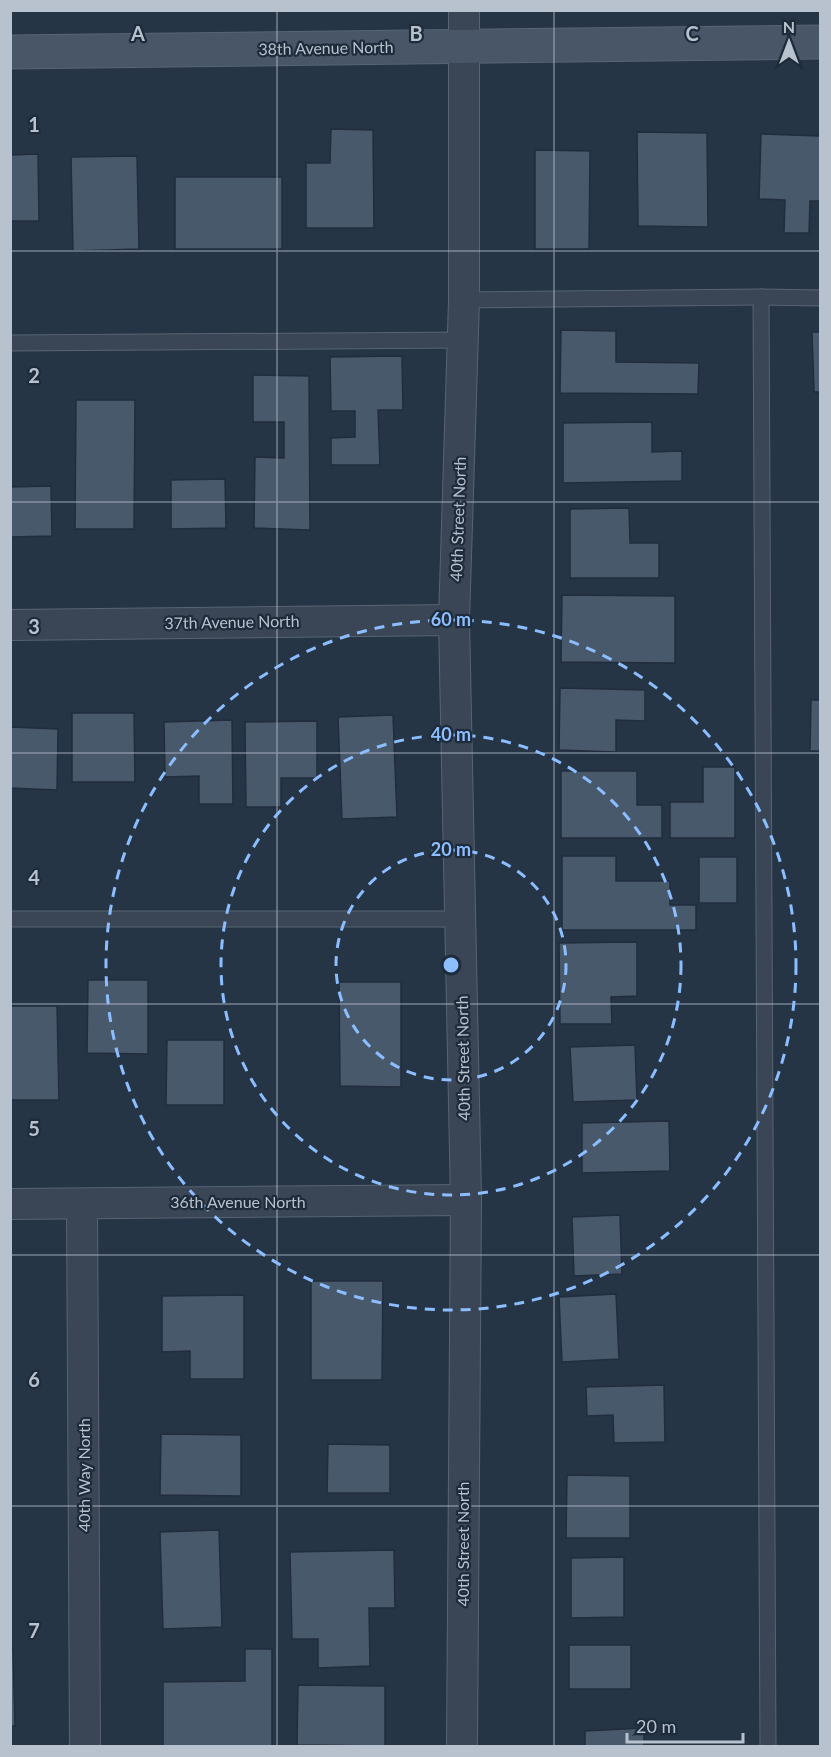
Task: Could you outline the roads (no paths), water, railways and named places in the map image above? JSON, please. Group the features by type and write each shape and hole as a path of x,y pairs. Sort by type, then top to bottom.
{"main road":[{"name":"38th Avenue North","path":"10,52 820,42"}],"street":[{"name":"40th Street North","path":"462,1746 466,1200 454,620 465,300 464,10"},
{"name":"37th Avenue North","path":"10,625 454,620"},
{"name":"36th Avenue North","path":"10,1204 466,1200"},
{"name":"40th Way North","path":"82,1204 86,1746"}],"lane":[{"path":"761,297 768,1746"},
{"path":"465,300 820,298"},
{"path":"10,343 463,340"},
{"path":"10,919 460,919"}]}
